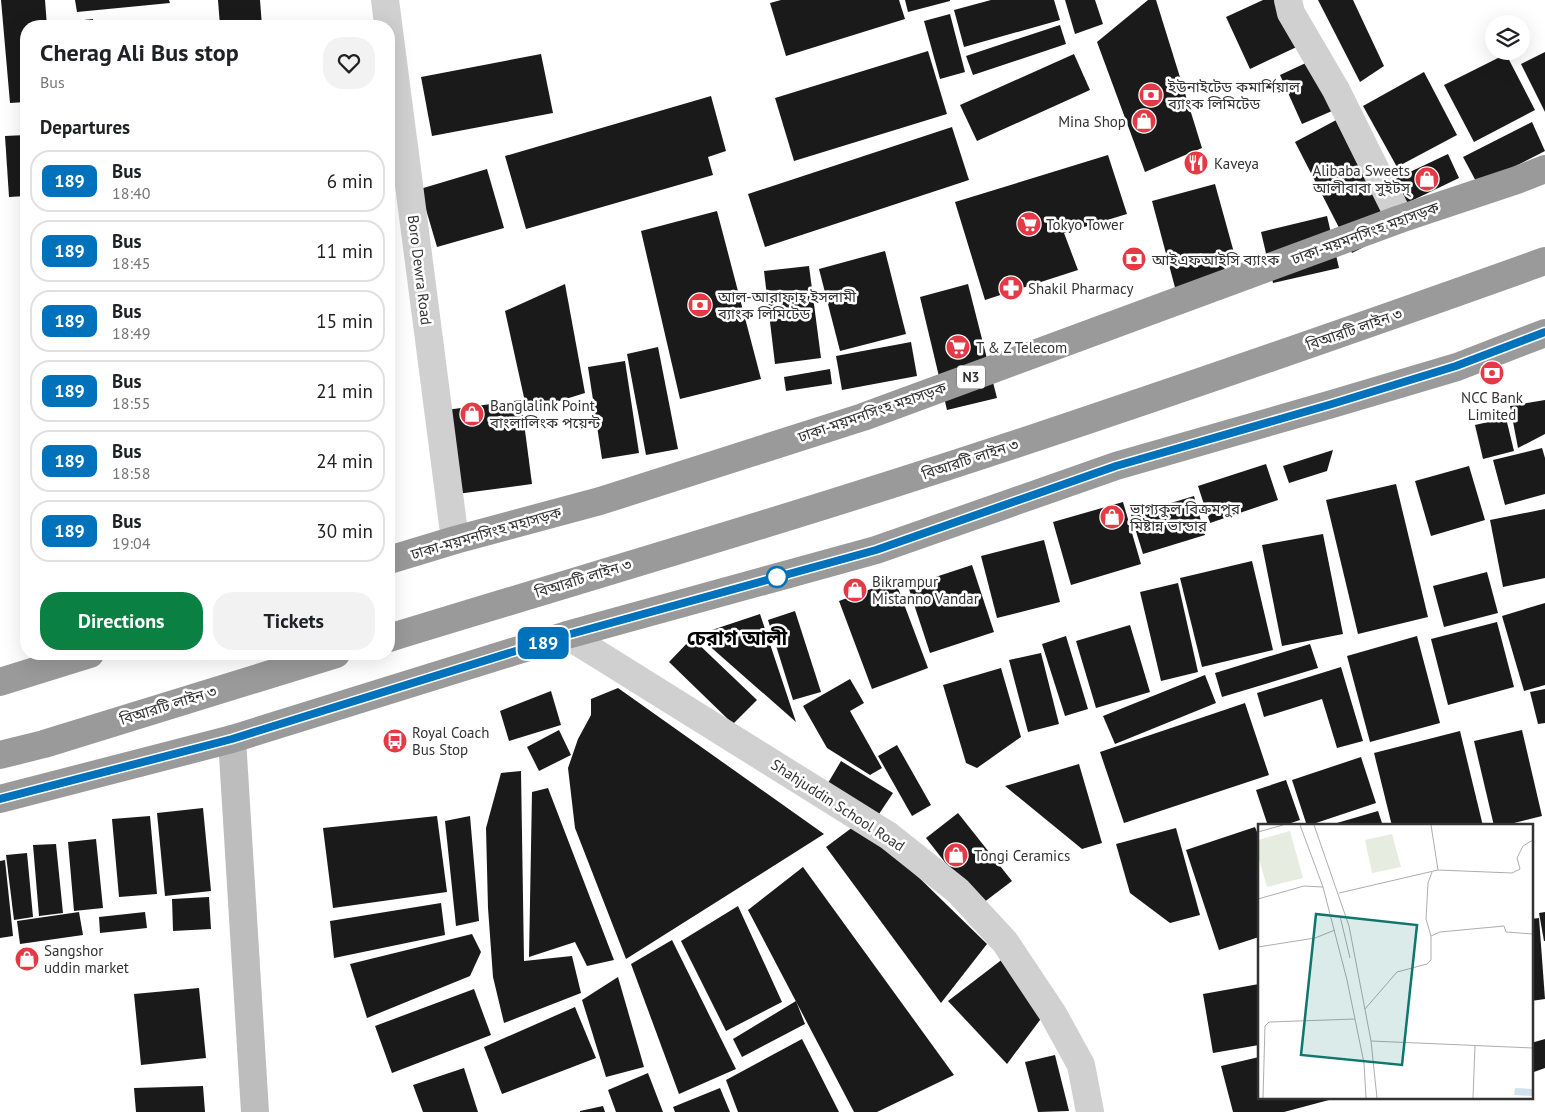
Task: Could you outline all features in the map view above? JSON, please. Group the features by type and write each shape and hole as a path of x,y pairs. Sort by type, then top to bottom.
{"highway":[{"name":"ঢাকা-ময়মনসিংহ মহাসড়ক","path":"395,558 600,501 863,417 1400,219 1545,169"},
{"name":"বিআরটি লাইন ৩","path":"395,636 1024,442 1324,340 1545,261"},
{"path":"0,799 232,739 567,635 876,550 1116,466 1322,407 1456,366 1545,332"},
{"path":"0,682 71,660"},
{"name":"বিআরটি লাইন ৩","path":"0,756 317,660"}],"street":[{"name":"Boro Dewra Road","path":"386,0 389,20"},
{"path":"1288,0 1291,13 1336,90 1400,219"},
{"name":"Boro Dewra Road","path":"395,70 455,540"},
{"name":"Shahjuddin School Road","path":"567,635 889,836 958,891 1005,942 1053,1014 1081,1065 1090,1112"},
{"path":"232,739 255,1112"}],"building":[{"path":"1,0 45,0 47,20 20,20 20,102 10,103"},
{"path":"75,0 169,0 170,3 77,12"},
{"path":"218,0 260,0 262,20 220,20"},
{"path":"781,0 899,0 905,19 786,56 770,3"},
{"path":"905,0 950,0 950,1 908,12"},
{"path":"991,0 1054,0 1060,20 964,47 954,10"},
{"path":"1065,0 1095,0 1103,24 1075,34"},
{"name":"ইউনাইটেড কমার্শিয়াল ব্যাংক লিমিটেড","path":"1148,0 1156,0 1202,148 1145,172 1097,42"},
{"path":"1263,0 1283,0 1303,44 1250,69 1226,17"},
{"path":"1318,0 1353,0 1384,66 1360,82"},
{"path":"950,14 965,72 940,79 924,21"},
{"path":"1060,25 1066,44 973,75 966,56"},
{"path":"928,51 947,114 794,161 775,98"},
{"path":"1545,52 1545,112 1521,64"},
{"path":"541,54 553,113 432,136 421,77"},
{"path":"1074,54 1090,90 977,141 960,105"},
{"path":"1494,60 1509,60 1535,110 1474,142 1444,85"},
{"path":"1310,61 1332,111 1302,124 1280,75"},
{"path":"1424,72 1457,135 1397,167 1363,106"},
{"path":"711,96 726,151 708,157 713,175 526,229 505,156"},
{"path":"1340,118 1397,230 1352,253 1295,142"},
{"path":"1532,122 1545,151 1478,185 1463,157"},
{"path":"952,127 969,180 765,247 748,194"},
{"path":"20,135 20,196 9,197 5,136"},
{"name":"Alibaba Sweets আলীবাবা সুইটস্","path":"1448,154 1459,178 1407,203 1395,179"},
{"name":"Tokyo Tower","path":"1108,155 1127,214 1064,233 1078,270 985,300 955,202"},
{"path":"487,169 504,228 437,247 420,189"},
{"path":"1215,184 1241,278 1177,295 1152,201"},
{"name":"আল-আরাফাহ্ ইসলামী ব্যাংক লিমিটেড","path":"717,211 761,379 680,399 641,231"},
{"path":"1327,216 1339,268 1273,283 1261,232"},
{"path":"885,251 906,334 840,351 819,269"},
{"path":"809,266 821,358 775,364 764,271"},
{"path":"565,284 585,393 527,411 505,311"},
{"name":"T & Z Telecom","path":"968,284 997,398 947,410 920,297"},
{"path":"911,342 917,376 842,390 836,356"},
{"path":"658,347 678,449 646,455 627,354"},
{"path":"625,361 639,453 602,459 588,367"},
{"path":"830,369 832,384 786,391 784,377"},
{"path":"521,400 532,484 457,494 446,410"},
{"path":"1545,400 1545,434 1518,448 1510,406"},
{"path":"1506,418 1514,451 1483,459 1475,425"},
{"path":"1542,448 1545,458 1545,494 1505,505 1493,460"},
{"path":"1333,450 1327,471 1289,483 1283,466"},
{"path":"1266,464 1278,500 1210,523 1198,486"},
{"path":"1469,466 1485,520 1431,536 1415,481"},
{"path":"1396,484 1428,617 1358,634 1326,500"},
{"path":"1194,496 1205,535 1143,554 1131,515"},
{"path":"1123,502 1141,564 1071,585 1053,522"},
{"path":"1545,509 1545,578 1503,587 1490,520"},
{"path":"1323,534 1343,634 1282,646 1262,545"},
{"path":"1044,540 1060,602 997,618 981,556"},
{"path":"1252,561 1273,650 1202,667 1180,578"},
{"path":"972,565 994,632 930,653 908,586"},
{"path":"1487,572 1498,613 1444,627 1433,586"},
{"path":"895,580 928,668 872,689 839,601"},
{"path":"1178,583 1198,672 1161,681 1140,592"},
{"path":"1545,603 1545,685 1524,691 1502,616"},
{"path":"795,611 821,692 793,700 768,620"},
{"path":"760,614 796,722 697,635"},
{"path":"1497,622 1514,687 1448,705 1431,639"},
{"path":"1130,625 1150,692 1096,708 1076,641"},
{"path":"1066,636 1088,709 1065,716 1042,644"},
{"path":"1417,636 1440,723 1370,742 1347,656"},
{"path":"692,638 757,700 733,724 669,662"},
{"path":"1310,644 1318,668 1222,697 1215,673"},
{"path":"1041,653 1059,724 1028,732 1009,660"},
{"path":"1341,667 1363,741 1337,748 1322,699 1264,717 1257,693"},
{"path":"1001,668 1021,737 977,768 966,763 943,685"},
{"path":"1205,675 1216,703 1115,744 1103,716"},
{"path":"850,679 864,703 850,711 882,768 870,775 827,748 803,706"},
{"path":"618,688 824,834 626,959 575,828 568,768 578,739 591,715 591,699"},
{"path":"1545,689 1545,723 1538,724 1530,692"},
{"path":"551,691 561,725 509,741 500,711"},
{"path":"1245,703 1269,775 1124,823 1100,752"},
{"path":"559,730 571,755 539,771 527,747"},
{"path":"1522,730 1542,816 1510,824 1494,824 1474,741"},
{"path":"1460,731 1483,824 1392,824 1374,753"},
{"path":"897,745 931,805 912,816 878,756"},
{"path":"1361,757 1376,803 1313,824 1306,824 1292,780"},
{"path":"841,761 893,793 879,814 828,783"},
{"path":"1079,764 1102,843 1082,849 1005,786"},
{"path":"521,771 524,961 572,956 581,993 504,1023 493,977 488,908 486,828 501,773"},
{"path":"1286,780 1300,820 1288,824 1267,824 1256,790"},
{"path":"548,788 614,960 587,966 575,942 529,957 532,792"},
{"path":"203,808 211,891 165,896 157,813"},
{"path":"1378,811 1382,824 1333,824"},
{"path":"958,813 1012,881 979,906 926,838"},
{"path":"150,816 157,894 119,897 112,819"},
{"path":"437,816 447,892 333,908 323,828"},
{"path":"470,816 479,921 456,926 445,821"},
{"path":"861,821 987,944 941,1003 826,847"},
{"path":"1255,827 1258,834 1258,937 1219,950 1186,850"},
{"path":"1176,828 1200,915 1170,923 1130,893 1116,844"},
{"path":"96,839 103,908 74,911 68,842"},
{"path":"56,844 63,913 39,916 33,845"},
{"path":"27,853 33,917 14,920 6,855"},
{"path":"5,860 13,936 0,938 0,861"},
{"path":"803,867 954,1075 877,1112 854,1112 748,910"},
{"path":"209,897 211,929 173,931 172,899"},
{"path":"441,903 445,935 334,958 330,921"},
{"path":"738,906 782,1002 726,1031 681,941"},
{"path":"79,912 83,935 20,944 17,921"},
{"path":"145,912 147,928 100,933 99,917"},
{"path":"1545,912 1545,941 1544,941 1539,913"},
{"path":"1539,918 1545,999 1532,1001 1532,919"},
{"path":"472,934 481,952 470,976 367,1018 350,964"},
{"path":"672,940 736,1069 679,1094 631,964"},
{"path":"1004,958 1043,1016 1007,1064 948,1001"},
{"path":"618,977 644,1067 606,1077 582,1000"},
{"path":"1258,984 1258,1045 1213,1053 1203,994"},
{"path":"199,988 206,1058 141,1065 134,994"},
{"path":"474,989 491,1035 392,1073 375,1026"},
{"path":"796,1001 805,1024 742,1057 733,1039"},
{"path":"575,1007 596,1058 502,1094 484,1047"},
{"path":"802,1039 839,1112 738,1112 726,1080"},
{"path":"1545,1039 1545,1068 1532,1073 1532,1043"},
{"path":"1055,1055 1069,1111 1038,1112 1025,1062"},
{"path":"1258,1057 1258,1100 1329,1100 1284,1112 1233,1112 1221,1066"},
{"path":"464,1068 478,1112 423,1112 413,1085"},
{"path":"648,1073 663,1112 616,1112 608,1090"},
{"path":"203,1086 205,1112 136,1112 134,1088"},
{"path":"720,1088 730,1112 675,1112 673,1107"},
{"path":"603,1106 605,1112 580,1112 580,1111"}],"bus line":[{"name":"189","path":"0,799 232,739 567,635 876,550 1116,466 1456,366 1545,332"}],"place":[{"name":"ইউনাইটেড কমার্শিয়াল ব্যাংক লিমিটেড","path":"1151,95"},
{"name":"Mina Shop","path":"1144,121"},
{"name":"Kaveya","path":"1196,163"},
{"name":"Alibaba Sweets আলীবাবা সুইটস্","path":"1427,179"},
{"name":"Tokyo Tower","path":"1029,224"},
{"name":"আইএফআইসি ব্যাংক","path":"1134,259"},
{"name":"Shakil Pharmacy","path":"1011,288"},
{"name":"আল-আরাফাহ্ ইসলামী ব্যাংক লিমিটেড","path":"700,305"},
{"name":"T & Z Telecom","path":"958,347"},
{"name":"NCC Bank Limited","path":"1492,373"},
{"name":"Banglalink Point বাংলালিংক পয়েন্ট","path":"472,414"},
{"name":"ভাগ্যকুল বিক্রমপুর মিষ্টান্ন ভান্ডার","path":"1112,517"},
{"name":"Bikrampur Mistanno Vandar","path":"855,590"},
{"name":"Royal Coach Bus Stop","path":"395,741"},
{"name":"Tongi Ceramics","path":"956,855"},
{"name":"Sangshor uddin market","path":"27,959"}],"district":[{"name":"চেরাগ আলী","path":"737,638"}]}
